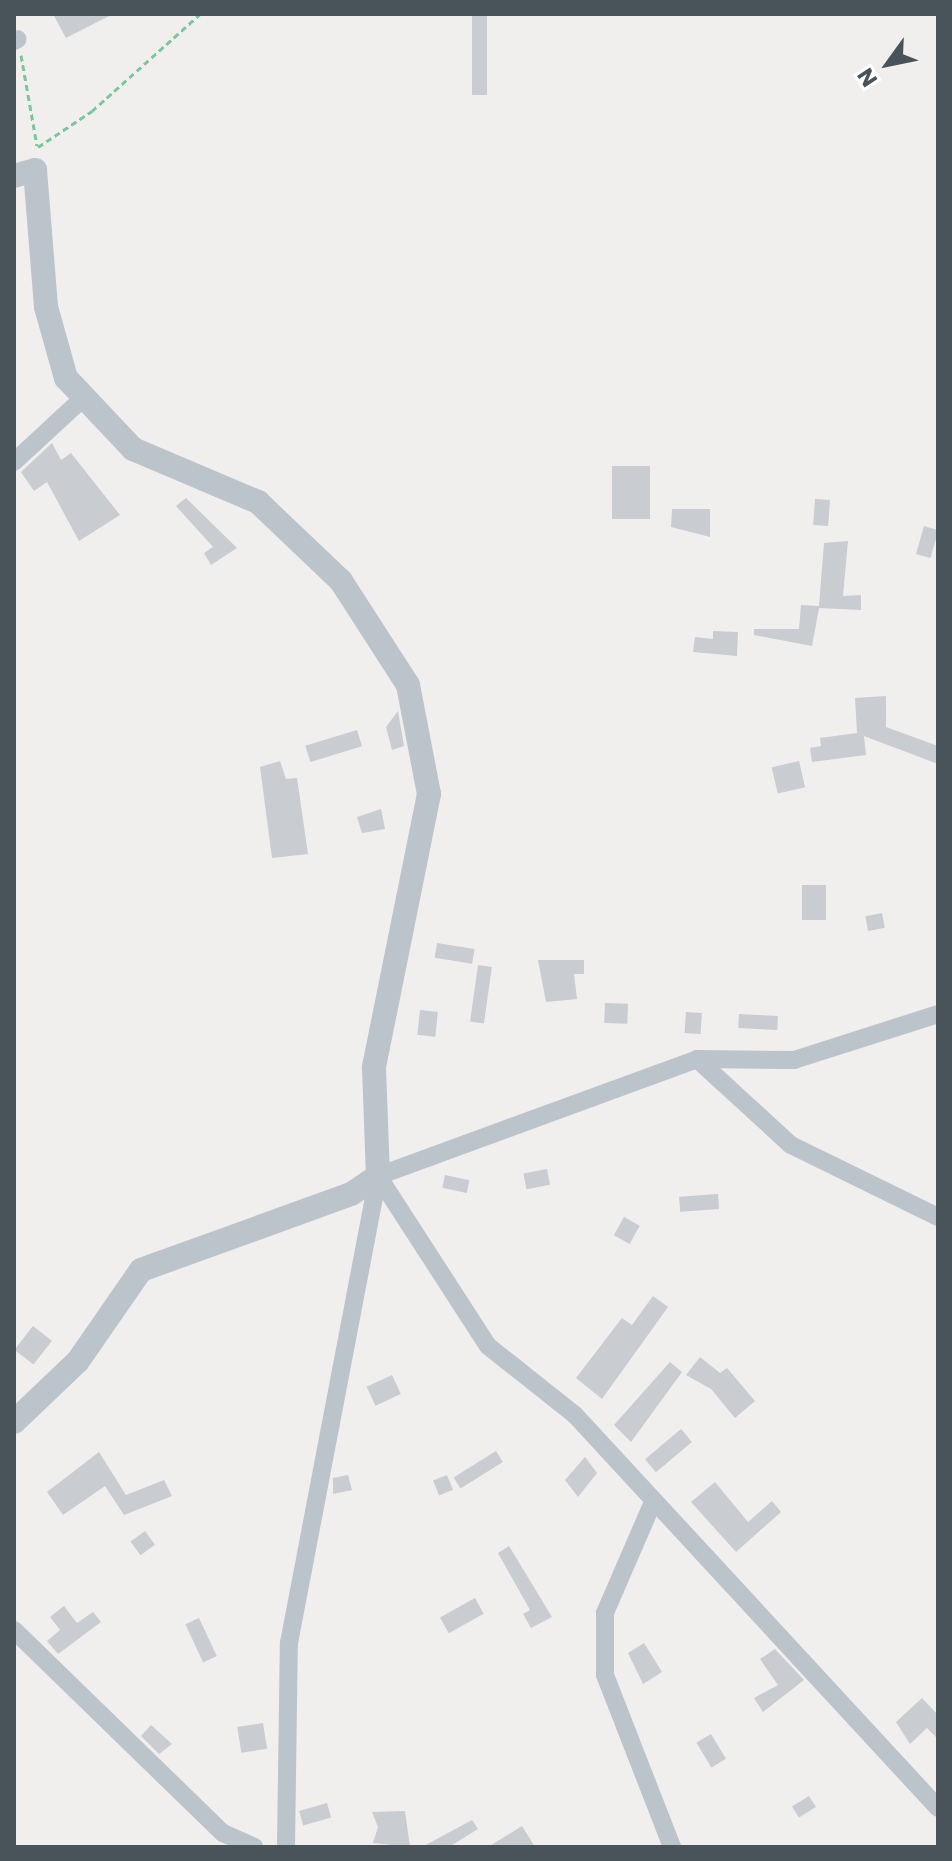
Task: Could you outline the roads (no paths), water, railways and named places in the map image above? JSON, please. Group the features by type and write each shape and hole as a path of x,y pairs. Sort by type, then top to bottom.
{"street":[{"path":"29,164 52,343 82,399 133,449 258,502 341,581 408,685 429,794 374,1068 378,1176 289,1643 286,1847"},
{"path":"14,462 82,399"},
{"path":"14,1422 78,1361 141,1270 351,1194 378,1176 697,1059 794,1060 938,1014"},
{"path":"697,1059 791,1145 938,1217"},
{"path":"378,1176 488,1346 575,1415 938,1808"},
{"path":"653,1502 605,1613 605,1675 672,1847"},
{"path":"14,1630 223,1833 254,1847"}]}
